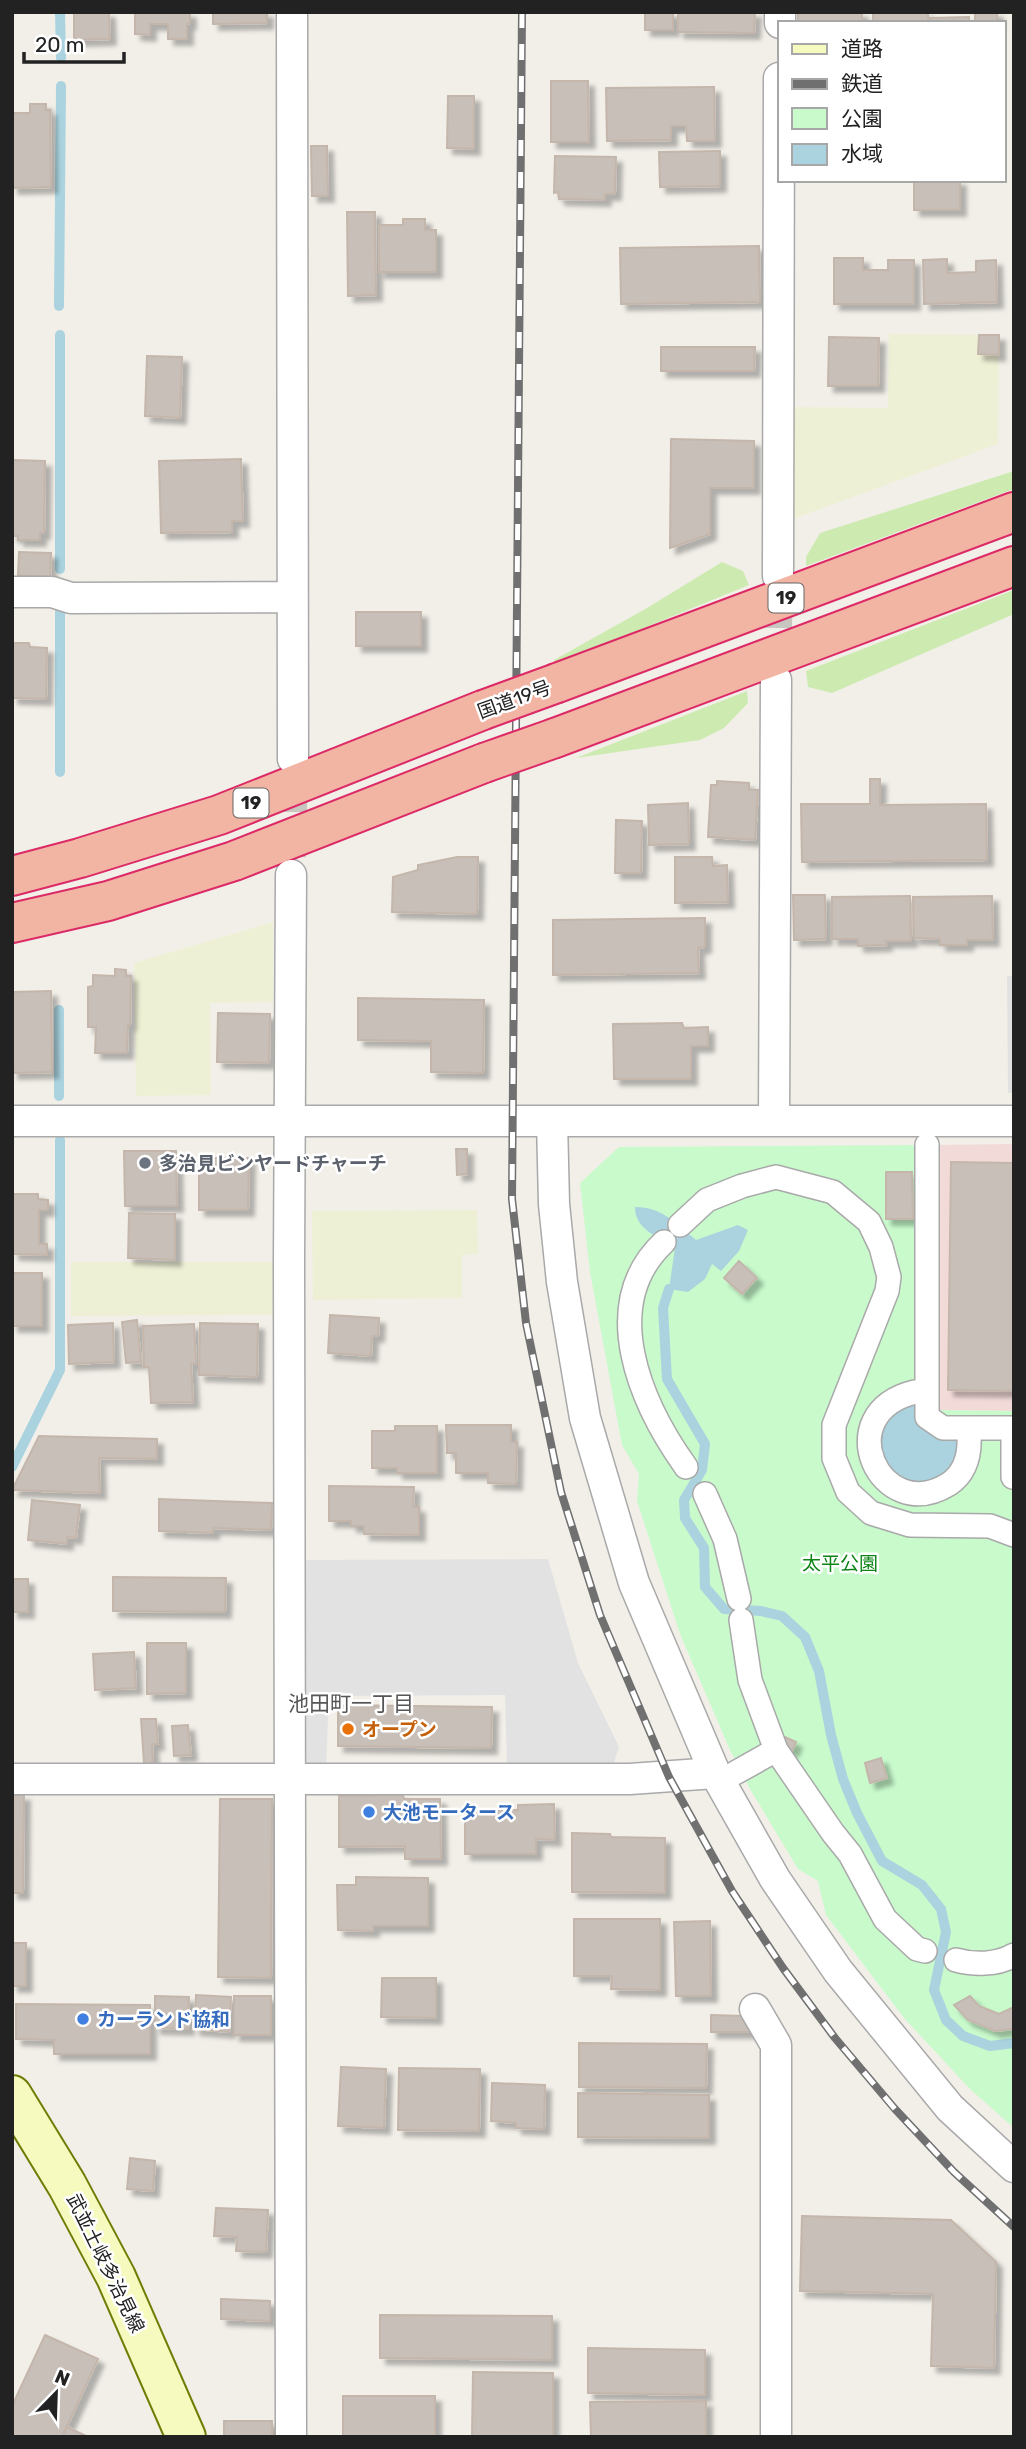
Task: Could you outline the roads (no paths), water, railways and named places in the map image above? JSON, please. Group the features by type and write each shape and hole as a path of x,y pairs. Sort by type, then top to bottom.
{"highway":[{"name":"国道19号","path":"12,876 219,815 483,710 1014,512"},
{"name":"19","path":"12,923 108,901 234,861 484,763 1014,566"}],"main road":[{"name":"武並土岐多治見線","path":"12,2095 67,2185 116,2277 186,2437"}],"street":[{"path":"292,12 293,759"},
{"path":"778,576 779,182"},
{"path":"12,592 52,592 71,597 291,597"},
{"path":"774,1121 776,680"},
{"path":"291,875 291,2437"},
{"path":"12,1121 1014,1121"},
{"path":"552,1121 554,1204 562,1282 585,1418 634,1583 775,1879 838,1971 950,2108 1014,2167"},
{"path":"927,1145 927,1417 943,1428 1013,1428 1013,1477"},
{"path":"680,1225 707,1200 741,1186 776,1178 833,1192 869,1222 881,1247 890,1277 887,1291 834,1425 834,1458 848,1492 871,1513 910,1525 990,1526 1014,1535"},
{"path":"664,1242 642,1269 631,1297 629,1339 637,1375 653,1412 686,1467"},
{"path":"890,1277 926,1276"},
{"path":"915,1392 898,1396 884,1406 871,1428 870,1454 876,1470 887,1483 903,1491 920,1494 937,1490 961,1473 970,1449 970,1436"},
{"path":"705,1494 725,1539 740,1610 750,1680 776,1750 850,1854 885,1919 917,1950 925,1951"},
{"path":"12,1779 630,1779 725,1773 776,1750"},
{"path":"956,1960 974,1965 1008,1959 1014,1955"},
{"path":"755,2009 776,2045 776,2437"}],"water":[{"path":"635,1207 661,1213 696,1240 738,1225 748,1230 739,1251 721,1271 712,1264 705,1279 688,1292 669,1289 675,1248 643,1227"},
{"path":"919,1396 921,1421 942,1440 964,1441 961,1457 933,1485 915,1483 894,1475 877,1455 883,1418"}],"waterway":[{"path":"60,12 61,58"},
{"path":"59,306 61,86"},
{"path":"60,335 60,569"},
{"path":"60,609 60,772"},
{"path":"59,1010 59,1096"},
{"path":"12,1467 60,1370 60,1140"},
{"path":"669,1289 663,1308 667,1379 705,1444 702,1470 684,1500 685,1518 704,1548 705,1587 724,1609 761,1611 782,1616 805,1637 819,1671 831,1735 843,1779 857,1813 882,1861 922,1885 941,1909 946,1932 934,1990 946,2020 963,2036 990,2046 1014,2043"}],"tunnel":[{"path":"776,673 778,580"},
{"path":"291,857 293,766"}],"railway":[{"path":"522,12 512,1199 526,1323 561,1492 600,1615 669,1777 732,1891 783,1968 835,2038 895,2109 954,2172 1014,2227"}],"place":[{"name":"多治見ビンヤードチャーチ","path":"145,1163"},
{"name":"オープン","path":"348,1729"},
{"name":"大池モータース","path":"369,1812"},
{"name":"カーランド協和","path":"83,2019"}],"district":[{"name":"池田町一丁目","path":"351,1704"}],"park label":[{"name":"太平公園","path":"840,1563"}]}
